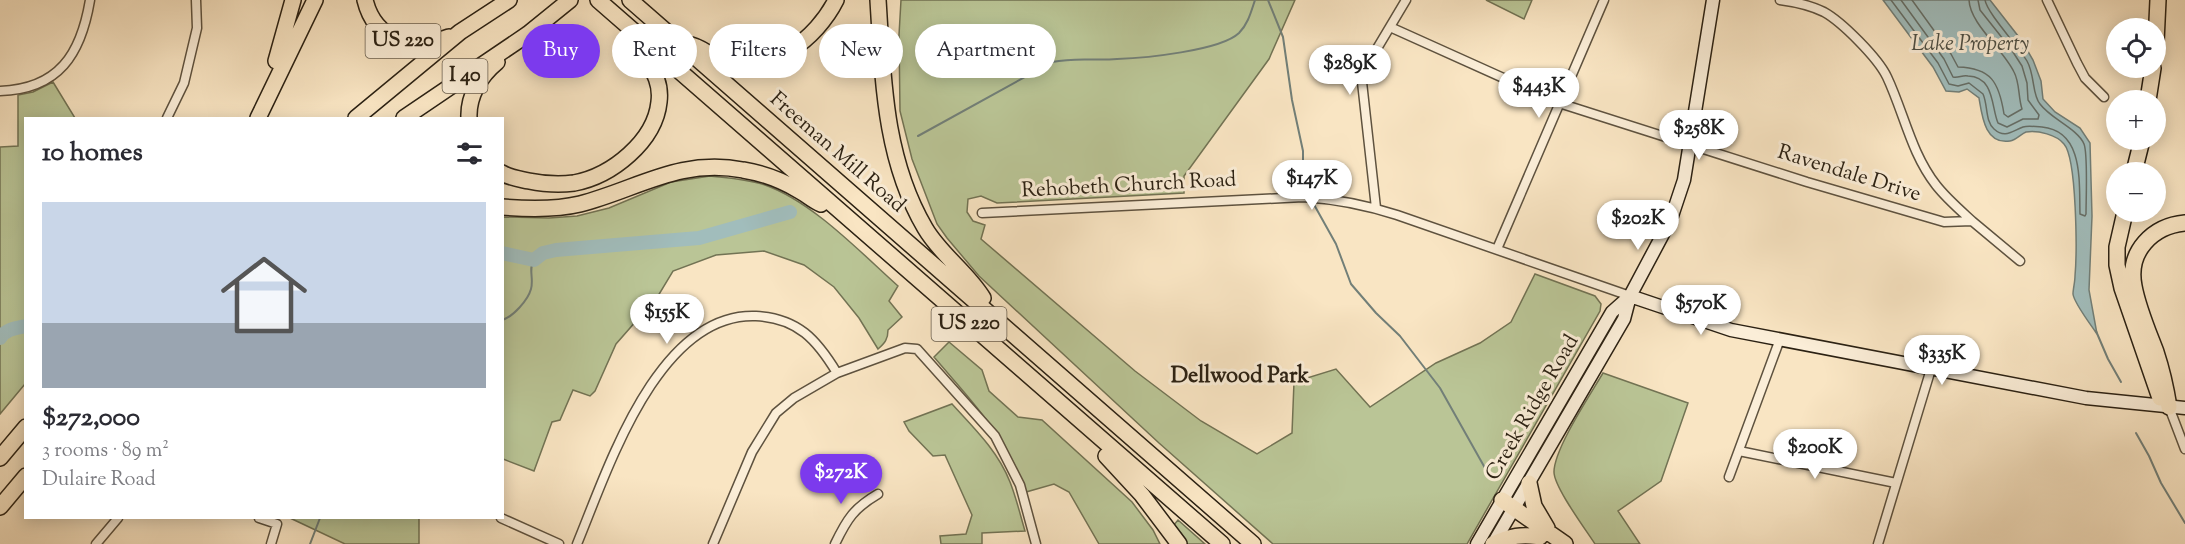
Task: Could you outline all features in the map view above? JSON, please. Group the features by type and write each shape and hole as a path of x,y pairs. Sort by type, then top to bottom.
{"highway":[{"path":"253,117 280,52 293,0"},
{"path":"258,117 315,0"},
{"name":"US 220","path":"365,0 379,28 402,41 434,43 460,33"},
{"name":"I 40","path":"357,117 460,33 508,0"},
{"name":"I 40","path":"540,24 570,0"},
{"name":"Freeman Mill Road","path":"630,0 657,24"},
{"path":"697,47 724,61 739,64 768,61 790,51 811,33 822,22 836,0"},
{"path":"878,0 885,105"},
{"name":"US 220","path":"887,0 885,105 896,158 925,228 982,296 989,313 1252,544"},
{"path":"2157,18 2158,0"},
{"name":"US 220","path":"601,3 626,24"},
{"name":"I 40","path":"405,117 522,38"},
{"path":"469,117 469,107 479,82 490,67 522,42"},
{"name":"Freeman Mill Road","path":"697,59 989,313"},
{"path":"504,174 547,184 574,183 598,175 631,153 648,134 659,102 657,78"},
{"name":"US 220","path":"688,78 1222,544"},
{"path":"504,207 556,207 577,204 668,173 707,167 742,170 763,175 786,183 817,203 835,207"},
{"path":"2123,222 2116,265 2159,397 2169,406"},
{"path":"2169,406 2164,376 2133,285 2134,267 2140,249 2149,237 2160,228 2185,223"},
{"path":"0,458 24,429"},
{"path":"1102,441 1106,455 1142,495 1179,544"},
{"path":"0,507 24,478"},
{"path":"1528,483 1538,516 1552,540"},
{"path":"1506,508 1552,540"},
{"path":"1493,544 1523,535 1552,540"}],"main road":[{"name":"Creek Ridge Road","path":"1477,544 1528,483 1624,319 1630,296 1671,219 1684,180 1713,0"},
{"name":"Creek Ridge Road","path":"1493,544 1506,508 1611,312 1630,296"},
{"name":"Rehobeth Church Road","path":"1630,296 1731,330 2086,398 2185,408"}],"street":[{"path":"0,90 28,87 51,78 75,52 86,27 90,0"},
{"path":"167,117 184,83 197,28 196,0"},
{"path":"1376,208 1362,82 1366,67 1406,0"},
{"path":"1497,249 1604,0"},
{"path":"1780,0 1802,4 1824,12 1880,64 1907,130 1936,185 1972,221 2020,261"},
{"path":"2048,0 2085,78 2103,97"},
{"name":"Ravendale Drive","path":"1390,27 1559,103 1807,182 1944,222 1972,221"},
{"name":"Rehobeth Church Road","path":"982,213 1304,197 1326,198 1376,208 1630,296"},
{"path":"577,544 632,415 644,393 676,354 695,338 715,325 734,318 748,315 771,316 793,324 811,337 825,353 837,374"},
{"path":"1729,477 1780,339"},
{"path":"712,544 752,452 776,413 814,385 906,348 917,349 995,436 1020,485 1036,544"},
{"path":"1878,544 1931,369"},
{"path":"2169,406 2185,449"},
{"path":"1739,451 1896,483"},
{"path":"836,544 847,519 854,510 878,494"},
{"path":"96,544 117,519"},
{"path":"262,519 277,524 271,544"},
{"path":"503,519 559,544"}],"green space":[{"path":"901,0 1295,0 1269,59 1184,176 1184,193 997,203 981,196 968,199 967,212 973,221 985,225 981,239 1135,371 1201,421 1257,454 1292,433 1294,382 1336,369 1370,407 1436,363 1480,343 1511,322 1535,274 1595,296 1601,304 1600,311 1467,544 1273,544 1159,443 979,276 937,224 912,159 900,111 900,78 903,78 903,24 900,24"},
{"path":"1486,0 1532,0 1524,19"},
{"path":"53,82 74,117 24,117 24,385 0,414 0,147 18,146 18,95 33,92"},
{"path":"710,176 744,180 765,185 801,203 835,229 898,286 889,301 902,317 888,330 884,343 878,349 859,318 834,287 804,265 764,251 716,255 673,271 658,296 616,344 595,391 590,396 573,390 560,420 552,422 534,471 504,459 504,217 577,216 609,208 671,182"},
{"path":"949,342 982,370 989,391 1018,417 1042,420 1132,502 1153,530 1160,544 1099,544 1069,492 1054,484 1026,492 1018,471 998,436 934,357"},
{"path":"1603,373 1688,403 1661,481 1618,511 1640,544 1595,544 1555,479 1554,472 1560,450"},
{"path":"952,404 999,460 1012,488 1025,531 982,533 982,544 941,544 940,536 966,534 972,515 945,455 933,456 909,431 904,422"},
{"path":"292,519 419,519 419,544 345,544"},
{"path":"1178,520 1205,544 1185,544 1173,526"}],"water":[{"name":"Lake Property","path":"1883,0 1990,0 2022,41 2033,60 2041,81 2043,99 2055,112 2080,128 2090,143 2092,216 2089,290 2097,334 2079,308 2073,294 2076,264 2074,186 2068,153 2064,144 2052,136 2036,132 2026,132 2010,141 1995,138 1986,128 1979,98 1967,89 1959,92 1946,91 1933,67"}],"waterway":[{"path":"918,136 1052,62 1162,55 1216,45 1239,33 1249,18 1255,0"},
{"path":"1268,0 1283,37 1292,100 1303,151 1303,175 1309,196"},
{"path":"1312,201 1336,244 1351,284 1400,336 1440,388 1485,468"},
{"path":"504,253 534,260 543,253 556,250 699,238 790,212"},
{"path":"504,319 515,312 529,293 532,285 531,267 534,260"},
{"path":"0,338 8,331 24,326"},
{"path":"2096,331 2121,382"},
{"path":"2136,433 2161,483 2185,523"},
{"path":"310,544 320,519"}],"district":[{"name":"Dellwood Park","path":"1240,377"}]}
